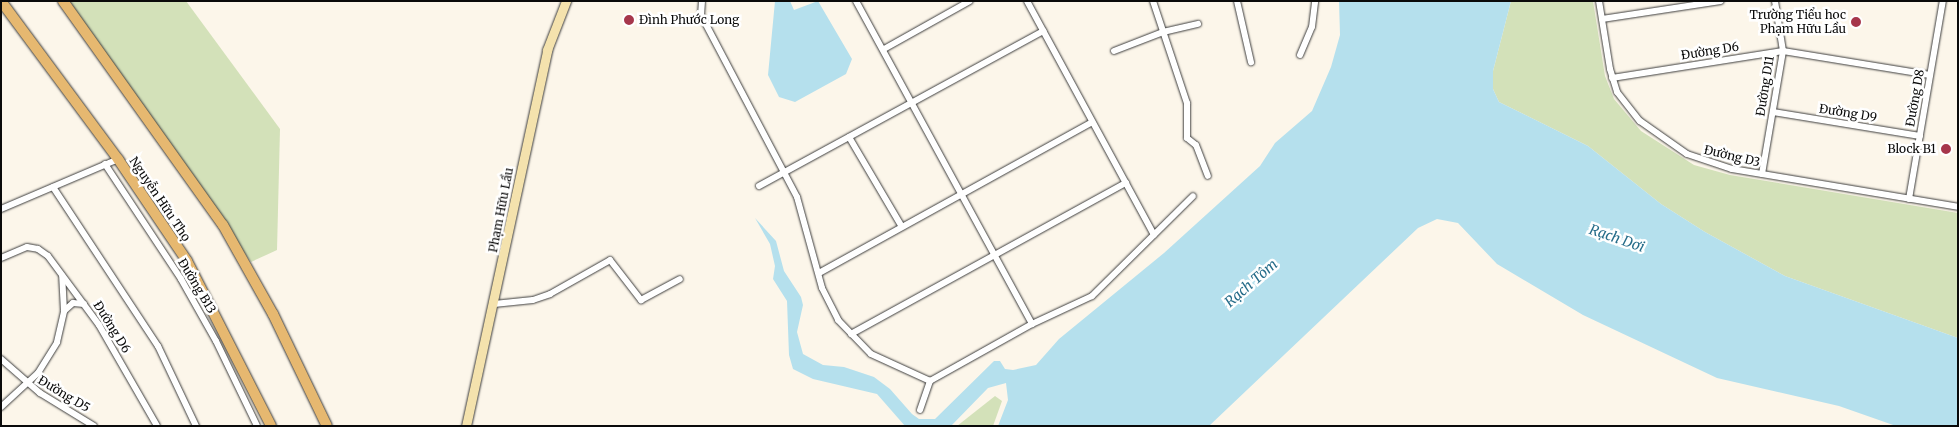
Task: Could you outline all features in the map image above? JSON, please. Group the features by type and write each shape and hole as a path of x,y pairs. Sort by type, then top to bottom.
{"main road":[{"name":"Nguyễn Hữu Thọ","path":"1,1 118,159 187,261 272,426"},
{"path":"63,1 223,225 273,314 327,426"},
{"name":"Phạm Hữu Lầu","path":"466,426 494,304 547,50 566,1"}],"street":[{"path":"702,1 701,15 797,197 819,273 838,320 871,354 930,380"},
{"path":"856,1 884,49 911,103 1032,324"},
{"path":"884,49 970,1"},
{"path":"1027,1 1154,235"},
{"path":"1153,1 1187,103 1187,138 1196,145 1208,176"},
{"path":"1237,1 1251,62"},
{"path":"1300,55 1312,27 1315,1"},
{"name":"Đường D3","path":"1599,1 1612,78 1626,105 1665,141 1708,163 1958,207"},
{"path":"1602,19 1721,1"},
{"name":"Đường D11","path":"1762,174 1783,51 1775,1"},
{"name":"Đường D8","path":"1909,199 1943,1"},
{"path":"1114,51 1163,32 1198,24"},
{"path":"759,186 1043,31"},
{"name":"Đường D6","path":"1612,78 1783,51 1930,75"},
{"name":"Đường D9","path":"1773,112 1920,136"},
{"path":"819,273 1092,122"},
{"path":"849,137 902,227"},
{"path":"1,209 118,159"},
{"name":"Đường B13","path":"105,164 181,279 220,349 257,426"},
{"path":"851,334 1126,183"},
{"path":"53,187 158,346 196,426"},
{"path":"920,410 930,380 1032,324 1092,296 1193,196"},
{"name":"Đường D6","path":"1,258 27,247 38,249 62,275 85,305 157,426"},
{"path":"494,304 533,300 550,294 610,260 641,300 680,279"},
{"path":"1,407 38,373 57,342 64,310 62,275"},
{"path":"64,310 73,302 85,305"},
{"name":"Đường D5","path":"1,359 27,384 94,426"}],"green space":[{"path":"68,1 186,1 280,129 277,250 251,262"},
{"path":"1511,1 1593,1 1605,76 1614,99 1641,131 1694,165 1730,175 1958,213 1958,338 1785,276 1705,232 1661,204 1588,146 1499,102 1493,89 1493,71"},
{"path":"995,396 1002,401 993,426 957,426"}],"water":[{"path":"775,1 790,1 794,10 818,1 852,59 846,74 795,102 779,97 768,75"},
{"path":"1339,1 1511,1 1493,71 1493,89 1499,102 1588,146 1661,204 1705,232 1785,276 1958,338 1958,426 1896,426 1839,406 1717,378 1583,315 1497,264 1458,223 1437,219 1418,228 1209,426 998,426 1008,400 1006,383 988,388 951,426 905,426 877,394 813,379 793,369 789,355 787,301 773,279 775,266 770,244 755,218 776,241 784,271 801,297 803,305 797,332 803,354 823,365 844,367 874,377 890,389 912,414 919,419 935,419 994,361 1000,361 1005,369 1013,370 1036,365 1059,339 1164,253 1260,166 1275,143 1312,111 1331,67 1340,35"}],"place":[{"name":"Đình Phước Long","path":"629,20"},
{"name":"Trường Tiểu học Phạm Hữu Lầu","path":"1856,22"},
{"name":"Block B1","path":"1946,149"}],"water label":[{"name":"Rạch Dơi","path":"1617,238"},
{"name":"Rạch Tôm","path":"1251,283"}]}
